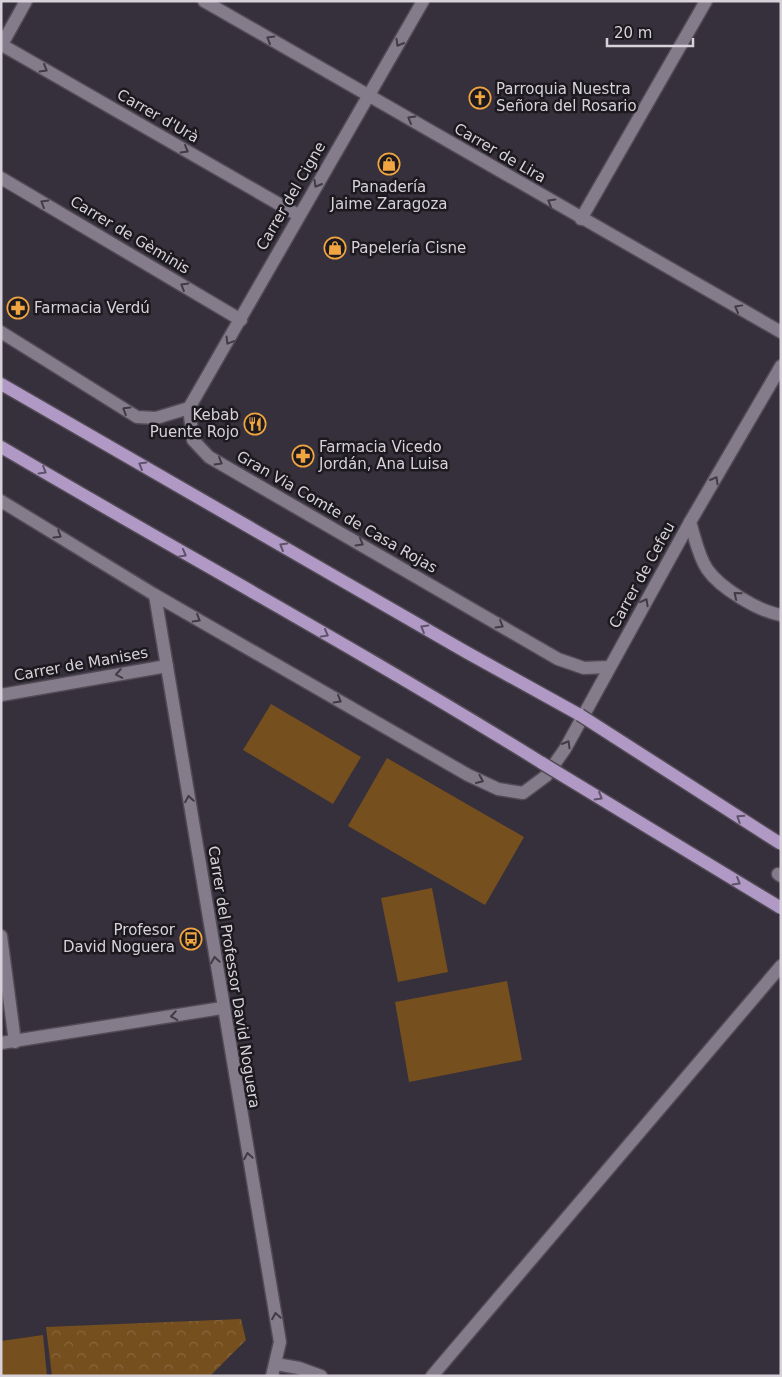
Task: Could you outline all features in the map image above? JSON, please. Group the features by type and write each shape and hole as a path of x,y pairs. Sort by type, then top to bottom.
{"main road":[{"path":"1,384 466,652 580,715 781,844"},
{"path":"1,446 159,540 432,694 781,908"}],"street":[{"path":"2,45 26,1"},
{"name":"Carrer de Lira","path":"204,1 581,219 781,332"},
{"name":"Carrer del Cigne","path":"189,408 241,320 298,215 423,1"},
{"path":"581,219 706,1"},
{"name":"Carrer d'Urà","path":"2,45 298,215"},
{"name":"Carrer de Gèminis","path":"1,178 241,320"},
{"path":"1,332 137,417 156,418 189,408"},
{"name":"Carrer de Cefeu","path":"155,595 468,775 498,789 523,793 546,776 564,749 690,522 781,366"},
{"name":"Gran Via Comte de Casa Rojas","path":"189,408 193,440 209,456 558,659 584,668 610,667"},
{"path":"1,501 155,595"},
{"path":"690,522 698,550 708,570 742,600 772,614 781,615"},
{"name":"Carrer del Professor David Noguera","path":"155,595 222,1008 280,1342 274,1370"},
{"name":"Carrer de Manises","path":"1,695 167,666"},
{"path":"1,936 15,1042"},
{"path":"432,1376 781,966"},
{"path":"1,1043 222,1008"},
{"path":"274,1370 299,1368 321,1376"}],"green space":[{"path":"271,704 361,757 333,804 243,750"},
{"path":"387,758 524,837 485,905 348,826"},
{"path":"432,888 448,972 398,982 381,898"},
{"path":"507,981 522,1060 409,1082 395,1002"},
{"path":"241,1319 246,1340 210,1376 52,1376 46,1327"},
{"path":"43,1335 47,1376 1,1376 1,1341"}],"place":[{"name":"Parroquia Nuestra Señora del Rosario","path":"480,98"},
{"name":"Panadería Jaime Zaragoza","path":"389,164"},
{"name":"Papelería Cisne","path":"335,248"},
{"name":"Farmacia Verdú","path":"18,308"},
{"name":"Kebab Puente Rojo","path":"255,424"},
{"name":"Farmacia Vicedo Jordán, Ana Luisa","path":"303,456"},
{"name":"Profesor David Noguera","path":"191,939"}]}
